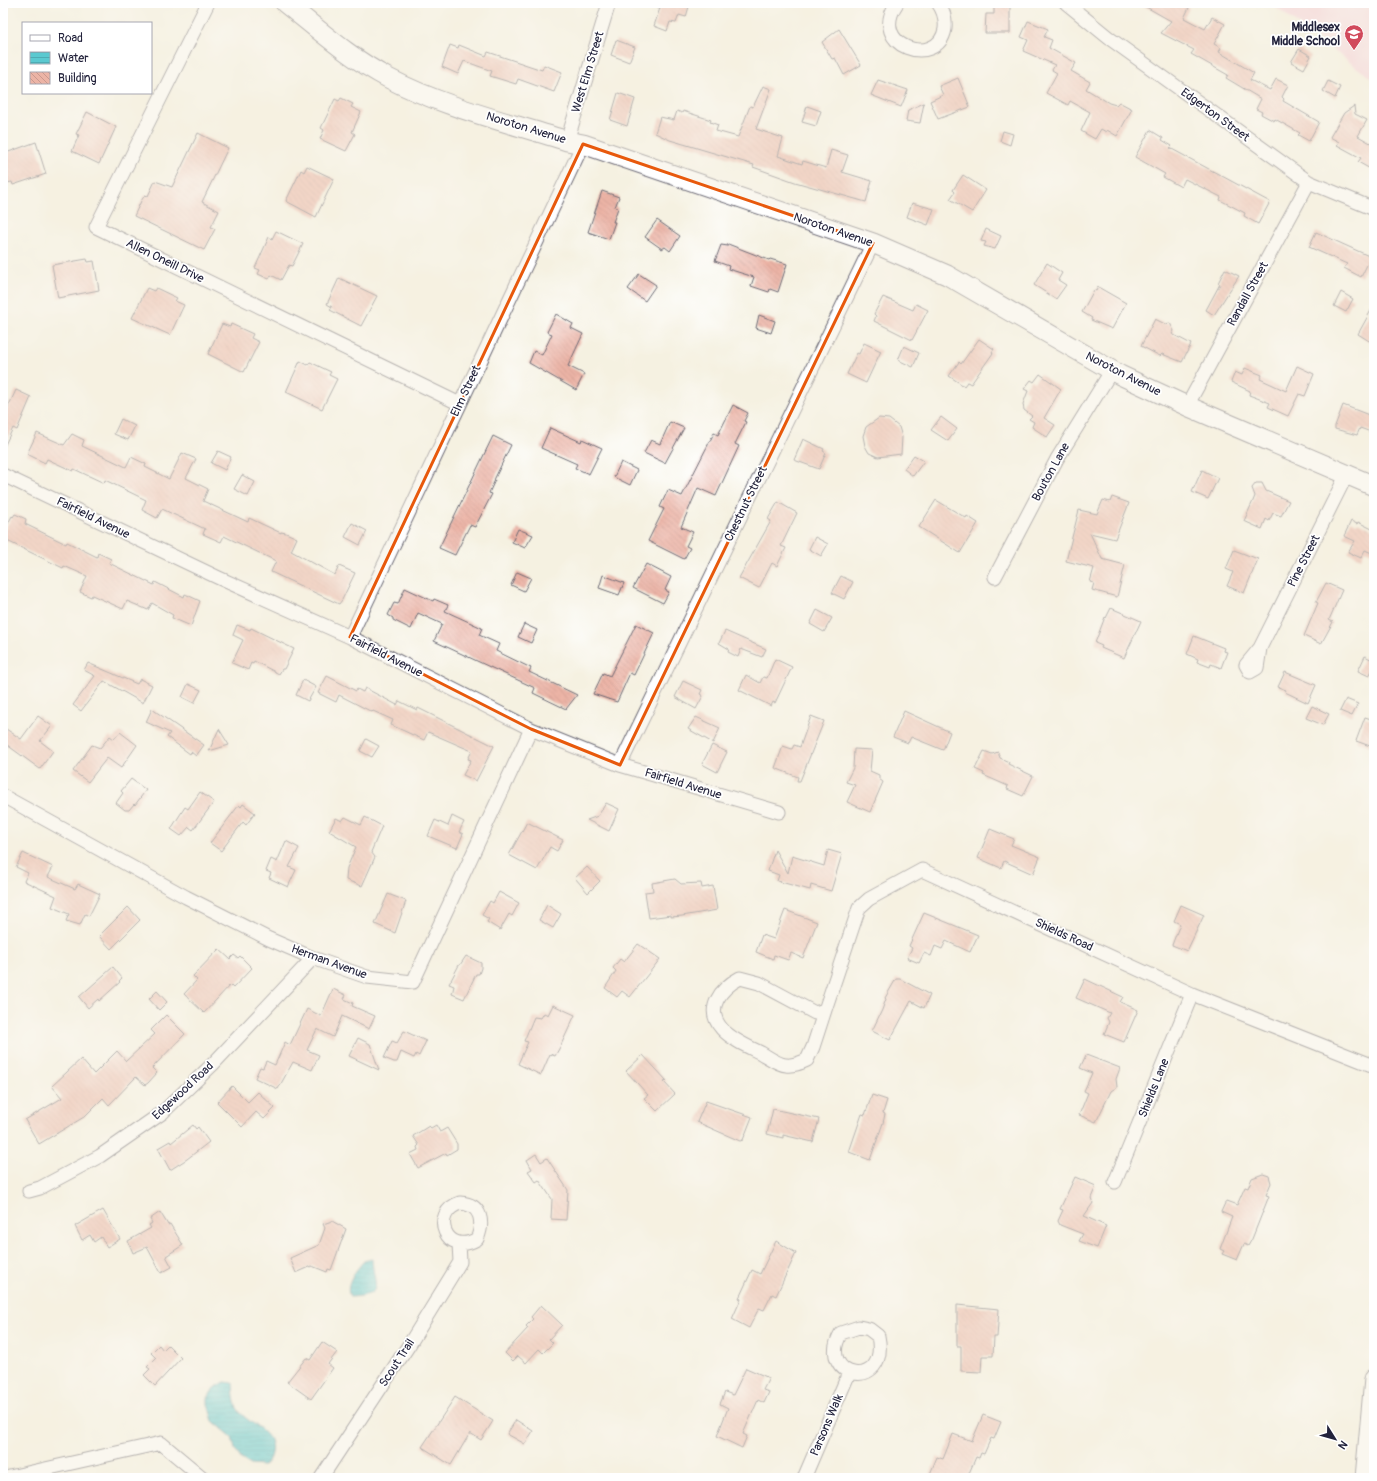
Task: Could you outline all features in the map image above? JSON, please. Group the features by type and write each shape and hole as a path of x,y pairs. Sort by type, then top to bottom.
{"main road":[{"name":"Noroton Avenue","path":"285,3 346,51 387,77 430,98 575,143 873,243 947,275 1112,370 1187,406 1374,486"},
{"path":"1365,1478 1374,1379"}],"street":[{"name":"Allen Oneill Drive","path":"208,3 96,228 460,404"},
{"name":"West Elm Street","path":"575,143 609,3"},
{"path":"897,3 891,13 889,24 892,35 898,43 908,49 919,50 930,48 938,41 944,31 946,20 943,10 938,3"},
{"name":"Edgerton Street","path":"1066,3 1109,38 1308,182 1374,209"},
{"name":"Elm Street","path":"350,638 460,404 575,143"},
{"name":"Randall Street","path":"1187,406 1308,182"},
{"name":"Chestnut Street","path":"620,765 873,243"},
{"name":"Bouton Lane","path":"995,577 1057,459 1112,370"},
{"name":"Pine Street","path":"1260,648 1347,474"},
{"name":"Fairfield Avenue","path":"3,475 219,578 350,638 531,729 620,765 779,812"},
{"name":"Herman Avenue","path":"3,796 186,897 269,939 313,958 367,977 413,982 531,729"},
{"name":"Shields Road","path":"825,1010 815,1013 759,983 740,978 728,984 719,993 714,1006 717,1020 722,1029 746,1045 785,1066 798,1064 807,1060 814,1047 859,908 869,899 922,870 1192,994 1374,1066"},
{"name":"Edgewood Road","path":"29,1191 40,1188 100,1156 162,1113 213,1064 313,958"},
{"name":"Shields Lane","path":"1115,1182 1192,994"},
{"name":"Scout Trail","path":"321,1478 409,1345 460,1262 459,1243"},
{"name":"Parsons Walk","path":"804,1478 849,1373"},
{"path":"5,1478 161,1443 203,1478"}],"highlighted area":[{"path":"583,144 873,243 620,765 531,729 350,637"}],"shaded area":[{"name":"Middlesex Middle School","path":"1270,3 1374,3 1374,80 1295,22"}],"water":[{"path":"372,1259 375,1281 373,1291 362,1296 350,1297 349,1287 352,1278 364,1261"},
{"path":"225,1382 233,1383 235,1401 239,1411 243,1416 261,1429 270,1439 271,1455 266,1464 263,1466 251,1465 241,1459 235,1449 232,1437 213,1421 208,1404 208,1398 214,1388"}],"building":[{"path":"652,3 690,3 686,17 679,15 676,23 670,22 667,31 654,26 660,8 651,5"},
{"path":"994,3 1010,3 1010,33 985,33 986,14 994,14"},
{"path":"1139,3 1179,3 1189,8 1184,18 1205,29 1212,17 1225,24 1214,44 1221,48 1219,52 1254,73 1250,80 1270,90 1276,79 1288,85 1282,97 1284,99 1283,101 1319,122 1309,141 1298,135 1300,133 1275,119 1274,121 1261,114 1262,112 1256,109 1261,99 1226,78 1228,75 1191,54 1194,50 1161,33 1171,21"},
{"path":"1028,21 1048,29 1044,37 1052,40 1049,48 1076,63 1071,71 1090,82 1086,89 1109,103 1116,105 1119,102 1132,109 1117,136 1107,130 1106,132 1101,129 1095,139 1081,131 1090,112 1070,101 1068,105 1046,93 1057,73 1052,70 1055,65 1023,51 1028,40 1021,37"},
{"path":"839,29 861,65 844,75 835,58 832,59 822,42"},
{"path":"616,40 635,47 629,62 611,55"},
{"path":"450,45 458,48 459,45 486,56 488,52 542,70 544,65 562,72 554,92 518,79 516,84 490,76 492,71 464,61 458,74 442,67"},
{"path":"1299,49 1311,56 1304,69 1291,62"},
{"path":"958,78 970,107 938,119 930,101 943,95 939,86"},
{"path":"878,80 908,90 901,107 871,95"},
{"path":"1328,81 1340,87 1335,98 1323,91"},
{"path":"763,86 771,89 756,129 783,138 778,156 802,164 803,161 826,168 831,150 848,155 842,172 872,181 866,202 795,182 753,167 754,165 670,140 655,133 660,117 674,120 677,111 682,113 683,111 711,120 710,122 718,125 716,131 738,137 750,106 753,107"},
{"path":"618,93 635,99 627,126 610,120"},
{"path":"341,98 353,104 351,107 361,112 352,132 355,134 346,151 320,139 324,130 321,128 335,99 339,101"},
{"path":"924,103 920,123 906,121 908,110"},
{"path":"807,106 821,111 816,126 802,122"},
{"path":"1354,106 1355,114 1367,120 1358,136 1374,145 1374,171 1358,162 1361,158 1337,145 1339,142 1330,137 1344,113"},
{"path":"87,112 116,127 99,164 72,151 79,135 76,134"},
{"path":"1150,130 1172,146 1170,148 1270,202 1258,224 1244,216 1245,213 1220,200 1221,197 1185,179 1181,187 1163,177 1165,174 1135,157"},
{"path":"1003,131 1013,134 1010,145 1000,141"},
{"path":"198,133 228,148 202,202 219,211 211,227 215,229 204,250 134,216 145,195 148,196 155,181 172,187"},
{"path":"36,142 46,174 13,185 12,182 6,183 3,175 3,154"},
{"path":"307,166 334,179 316,217 286,201 301,170 304,172"},
{"path":"963,175 986,190 972,212 950,199 955,192 953,190"},
{"path":"602,191 619,197 615,207 618,208 613,222 615,222 609,239 588,232"},
{"path":"912,203 934,209 928,225 907,217"},
{"path":"657,220 680,236 670,251 665,247 662,249 645,237"},
{"path":"986,229 1001,236 995,249 984,246 986,242 981,241"},
{"path":"276,231 303,244 292,266 289,265 281,280 271,275 269,279 258,274 260,270 255,268 269,237 272,239"},
{"path":"1316,232 1371,257 1361,277 1344,268 1347,264 1309,247"},
{"path":"728,244 769,260 787,264 778,292 770,289 769,292 751,286 754,277 728,269 729,266 715,261 721,245 728,246"},
{"path":"87,259 88,262 94,261 99,290 58,298 52,265"},
{"path":"1047,263 1062,273 1058,280 1066,285 1056,299 1034,285"},
{"path":"1225,269 1239,276 1214,315 1206,310 1220,284 1218,283"},
{"path":"639,274 656,285 645,301 628,289"},
{"path":"339,278 377,296 361,326 330,310 332,307 327,304"},
{"path":"1098,287 1126,303 1112,329 1091,320 1092,318 1082,312 1094,290 1096,291"},
{"path":"147,288 154,291 156,288 177,298 175,301 184,305 170,335 132,318"},
{"path":"1341,292 1353,299 1346,312 1334,306"},
{"path":"883,297 913,310 916,304 928,310 912,340 874,321 876,316 874,314"},
{"path":"1374,305 1374,344 1358,334"},
{"path":"556,314 573,324 571,328 583,334 568,366 584,374 576,390 529,363 534,351 542,355 552,334 547,332"},
{"path":"759,315 775,321 771,333 756,328"},
{"path":"1155,319 1165,324 1170,323 1174,331 1172,334 1191,344 1182,362 1162,354 1160,356 1141,346"},
{"path":"222,324 230,327 231,324 253,334 251,338 259,342 244,372 208,354"},
{"path":"979,339 994,349 992,352 993,353 971,384 967,382 964,386 949,376 959,362 961,364"},
{"path":"864,343 881,351 866,383 847,374 857,353 859,354"},
{"path":"904,346 919,353 913,367 898,360"},
{"path":"300,361 308,365 310,362 331,372 329,375 337,379 322,409 286,392"},
{"path":"1297,366 1314,374 1305,396 1299,394 1288,416 1268,407 1270,403 1249,395 1250,391 1231,382 1235,372 1242,375 1245,368 1262,375 1260,379 1286,391"},
{"path":"1040,374 1061,389 1044,418 1055,425 1047,437 1032,427 1034,422 1029,419 1032,416 1024,410 1023,404 1028,391 1024,389 1031,380 1034,382"},
{"path":"16,390 31,397 17,430 13,428 3,449 3,418"},
{"path":"733,405 748,413 744,421 746,422 735,444 739,446 716,496 698,488 681,527 693,532 686,546 690,548 684,559 648,541 664,509 660,507 668,490 682,496 714,433 718,435"},
{"path":"1343,405 1374,417 1374,424 1371,432 1360,428 1357,435 1335,429"},
{"path":"941,417 957,429 948,441 931,430"},
{"path":"879,418 889,419 899,427 902,437 901,454 878,457 869,453 865,446 863,436 866,427"},
{"path":"121,419 135,426 128,440 114,434"},
{"path":"670,422 684,428 665,463 644,453 651,440 660,444"},
{"path":"550,428 581,442 582,439 602,448 589,474 575,468 577,464 541,448"},
{"path":"37,433 64,445 72,434 84,440 82,446 126,467 131,457 146,464 145,467 169,479 182,453 196,459 186,478 208,489 203,501 248,522 249,518 281,533 286,533 297,538 291,551 335,575 339,566 355,573 342,600 339,604 271,572 276,561 224,536 221,542 203,534 205,529 162,509 157,518 142,510 146,500 105,480 104,483 74,469 73,471 47,459 45,463 27,454"},
{"path":"493,436 511,445 494,480 489,493 492,494 475,527 470,525 455,555 439,548"},
{"path":"803,439 824,449 823,451 826,453 819,469 794,460"},
{"path":"218,451 231,457 225,470 211,463"},
{"path":"914,455 924,461 913,476 904,469"},
{"path":"621,462 637,470 630,485 614,477"},
{"path":"1202,470 1218,478 1208,499 1192,492"},
{"path":"242,475 255,482 248,496 234,489"},
{"path":"1256,483 1262,483 1266,491 1289,501 1281,516 1273,513 1269,521 1266,519 1262,529 1244,521 1255,496 1252,488"},
{"path":"1112,497 1129,503 1115,539 1090,533 1102,559 1125,565 1117,597 1092,590 1094,583 1090,582 1094,568 1066,561 1079,510 1097,514 1103,500 1110,502"},
{"path":"936,500 966,518 967,516 978,523 960,553 919,527"},
{"path":"778,502 797,513 781,546 786,548 777,566 772,563 759,588 739,578 771,521 768,519"},
{"path":"15,514 26,519 25,524 66,544 67,542 97,557 98,553 111,559 109,563 154,585 155,582 184,597 185,594 200,601 191,626 172,618 173,615 152,603 148,610 127,601 123,609 92,595 91,597 80,592 87,576 64,566 63,568 3,539 3,533 12,516 13,517"},
{"path":"1351,521 1357,524 1358,522 1374,530 1374,554 1365,550 1361,558 1348,552 1355,541 1344,536"},
{"path":"352,523 367,531 360,545 345,537"},
{"path":"518,529 533,535 525,548 512,542"},
{"path":"815,537 828,544 821,556 809,549"},
{"path":"1234,550 1258,559 1244,593 1227,586 1233,572 1226,569"},
{"path":"646,564 671,577 665,590 669,592 663,603 633,588"},
{"path":"517,572 531,578 524,591 511,585"},
{"path":"603,575 624,583 619,595 599,588"},
{"path":"841,576 853,582 844,599 832,593"},
{"path":"1326,583 1342,590 1329,620 1333,622 1321,644 1304,636 1318,603 1316,602"},
{"path":"405,588 433,601 434,599 448,605 445,611 482,628 479,635 499,644 496,651 531,668 529,672 577,695 566,709 533,693 535,688 434,641 442,624 418,613 411,629 393,620 393,618 388,615 394,603 398,604"},
{"path":"1111,608 1141,621 1124,658 1101,648 1102,646 1095,643 1105,617 1106,618"},
{"path":"817,610 832,618 824,632 810,624"},
{"path":"524,624 537,630 531,643 518,637"},
{"path":"636,624 654,633 634,675 630,673 617,702 593,694 603,673 610,676"},
{"path":"237,625 250,630 251,628 294,649 284,669 282,669 279,674 254,661 253,664 251,663 248,670 232,663 243,640 233,635"},
{"path":"725,631 766,649 762,657 741,649 738,657 728,652 729,649 719,643"},
{"path":"1194,636 1224,648 1223,651 1227,652 1221,668 1211,664 1210,667 1197,662 1198,659 1187,654"},
{"path":"1365,656 1374,661 1374,667 1369,676 1358,671"},
{"path":"775,659 792,667 775,703 773,702 771,706 739,690 746,675 760,683 763,677 767,678"},
{"path":"88,663 137,684 140,679 152,685 143,703 104,681 81,711 73,705 95,676 84,670"},
{"path":"1285,672 1316,685 1308,703 1278,687"},
{"path":"327,676 356,691 357,689 363,692 365,688 397,705 399,701 417,710 418,708 494,746 476,781 463,775 471,760 468,759 472,751 428,732 424,740 391,725 393,720 373,711 372,712 339,695 336,702 318,693"},
{"path":"303,680 316,687 308,701 296,695"},
{"path":"683,681 702,690 700,694 703,696 696,709 675,697"},
{"path":"188,684 201,690 194,703 182,697"},
{"path":"1346,699 1358,704 1352,716 1340,711"},
{"path":"1312,706 1329,714 1323,725 1306,718"},
{"path":"152,709 204,745 196,756 191,752 190,754 167,737 170,733 146,722"},
{"path":"904,711 950,732 943,750 911,737 908,743 893,737"},
{"path":"38,716 52,726 40,741 53,751 40,769 3,742 3,727 21,739"},
{"path":"811,716 824,721 800,781 797,781 798,777 775,768 783,746 792,749 794,745 800,747"},
{"path":"696,717 720,728 713,743 688,729"},
{"path":"1365,717 1374,720 1374,737 1370,746 1356,741"},
{"path":"219,729 229,745 209,751"},
{"path":"120,732 137,745 121,768 107,758 88,782 73,771 92,745 100,748 110,736 114,739"},
{"path":"366,739 379,746 372,757 360,751"},
{"path":"712,745 727,752 717,772 702,764"},
{"path":"854,749 872,750 870,771 879,775 879,779 883,782 870,812 847,802 855,785 846,782 853,768"},
{"path":"984,751 992,754 998,752 1000,758 1009,762 1008,764 1033,776 1023,796 1007,789 1008,786 983,775 984,773 975,769"},
{"path":"131,779 146,790 135,805 134,804 129,810 125,810 116,803 123,793 121,791"},
{"path":"200,792 214,802 193,830 189,827 181,836 171,829 185,807 188,809"},
{"path":"606,803 619,809 609,831 587,820 598,816"},
{"path":"243,804 255,813 246,825 243,822 221,851 210,843 239,805 241,807"},
{"path":"452,816 464,822 459,832 463,834 457,848 428,836 435,820 448,826"},
{"path":"345,817 361,825 365,817 382,826 371,852 375,857 362,886 346,880 347,868 356,847 329,831 336,818 342,821"},
{"path":"527,822 563,840 557,851 550,847 537,870 509,855"},
{"path":"990,829 1014,839 1011,845 1040,857 1033,874 1004,861 1001,868 978,858"},
{"path":"286,841 299,848 289,867 296,870 288,887 269,878 271,873 266,871 271,859 277,862"},
{"path":"775,850 788,873 792,856 824,866 828,850 842,854 831,891 811,885 810,890 777,881 779,875 768,871"},
{"path":"23,853 53,867 48,877 75,889 78,884 100,894 89,916 85,914 80,925 66,921 69,914 52,907 56,896 24,881 28,873 16,867"},
{"path":"587,867 600,881 588,893 575,878"},
{"path":"675,879 681,884 701,883 702,888 713,886 717,910 682,916 671,917 671,915 649,918 645,892 653,891 652,883"},
{"path":"499,892 519,903 512,916 509,914 500,930 487,922 489,919 482,915 490,901 493,903"},
{"path":"388,894 406,901 395,933 375,924"},
{"path":"547,905 561,914 553,928 539,920"},
{"path":"1181,905 1204,915 1187,951 1172,945 1180,924 1174,921"},
{"path":"128,907 140,920 111,949 99,936"},
{"path":"785,910 817,922 803,958 791,953 788,960 774,955 773,959 756,952 762,935 774,939"},
{"path":"924,913 978,935 970,952 946,941 942,949 935,946 931,956 924,953 919,963 907,958 912,948 909,946"},
{"path":"638,944 660,959 630,997 622,991 617,997 605,988 616,971 613,968 620,959 624,962"},
{"path":"219,949 230,959 234,955 238,958 240,956 252,968 233,988 230,985 204,1013 184,994 197,980 193,976"},
{"path":"466,956 481,963 481,968 479,974 476,974 464,999 452,994 454,986 449,984 459,965"},
{"path":"113,967 122,978 119,981 120,982 99,1001 98,999 88,1008 79,997"},
{"path":"896,979 900,979 930,995 924,1008 911,1001 890,1040 872,1031 882,1010 886,999 885,998"},
{"path":"1085,979 1123,997 1120,1002 1138,1010 1124,1042 1104,1034 1109,1022 1107,1018 1110,1013 1076,998"},
{"path":"333,989 346,995 344,999 353,1003 352,1006 375,1016 369,1029 342,1016 333,1037 317,1029 307,1050 319,1055 312,1070 293,1062 278,1089 255,1078 260,1067 263,1068 266,1061 275,1065 285,1042 290,1045 307,1009 321,1016"},
{"path":"157,991 167,1002 159,1010 149,999"},
{"path":"553,1005 575,1015 555,1056 550,1054 541,1075 518,1064 528,1042 524,1041 534,1017 541,1018 544,1013 548,1015"},
{"path":"166,1015 185,1034 152,1068 157,1073 148,1083 145,1085 136,1077 109,1105 103,1098 84,1117 39,1144 25,1120 62,1098 52,1086 81,1059 94,1074 117,1051 126,1061 155,1034 151,1030"},
{"path":"404,1031 426,1041 419,1056 416,1054 414,1058 401,1052 397,1062 384,1058 392,1041 397,1043"},
{"path":"358,1038 370,1044 379,1070 349,1056"},
{"path":"643,1055 667,1081 664,1082 675,1094 657,1111 644,1098 648,1095 626,1071"},
{"path":"1086,1055 1120,1068 1116,1079 1117,1087 1111,1091 1096,1122 1079,1115 1088,1093 1084,1091 1092,1073 1080,1068"},
{"path":"232,1086 248,1102 258,1092 275,1108 264,1119 256,1112 242,1127 217,1102"},
{"path":"872,1095 887,1100 883,1113 885,1114 883,1123 870,1160 849,1152 862,1114 865,1115"},
{"path":"706,1101 752,1117 743,1140 740,1141 697,1122"},
{"path":"773,1109 819,1119 813,1142 783,1135 783,1138 767,1134"},
{"path":"193,1125 196,1129 198,1127 209,1142 170,1170 158,1148 170,1141 171,1143"},
{"path":"436,1125 440,1132 447,1128 457,1144 457,1149 447,1155 446,1153 418,1168 410,1154 418,1150 417,1147 419,1145 413,1136 429,1126 431,1128"},
{"path":"536,1154 541,1162 547,1158 568,1190 566,1220 551,1219 552,1199 539,1180 536,1182 528,1171 532,1169 527,1160"},
{"path":"1263,1174 1269,1176 1271,1183 1266,1195 1269,1196 1252,1239 1248,1246 1244,1244 1237,1260 1222,1254 1224,1251 1220,1249 1232,1217 1221,1212 1226,1201 1237,1205 1245,1187 1248,1188 1252,1178"},
{"path":"1075,1177 1096,1186 1091,1198 1093,1203 1084,1216 1106,1226 1097,1248 1079,1241 1083,1234 1060,1225 1058,1221 1063,1210 1060,1209"},
{"path":"103,1210 120,1239 107,1247 101,1237 94,1242 90,1235 82,1240 75,1226"},
{"path":"160,1212 168,1225 170,1224 183,1245 166,1256 172,1267 161,1273 147,1247 133,1253 128,1241 151,1228 149,1225 152,1223 150,1219"},
{"path":"332,1221 346,1229 331,1270 328,1269 327,1272 312,1266 296,1273 290,1258 319,1245 325,1228 323,1224"},
{"path":"776,1241 796,1253 776,1296 772,1294 764,1310 759,1308 749,1328 732,1319 741,1299 739,1298 752,1270 760,1274"},
{"path":"541,1305 562,1325 549,1339 553,1343 543,1353 539,1349 526,1363 518,1356 513,1361 505,1353 528,1328 526,1326 533,1319 531,1317"},
{"path":"957,1305 999,1309 997,1337 994,1337 993,1356 982,1356 981,1372 961,1371 961,1346 957,1346"},
{"path":"322,1342 337,1352 328,1364 333,1368 311,1399 287,1382 306,1358 310,1360"},
{"path":"159,1345 163,1350 168,1345 181,1358 155,1386 144,1375 150,1369 147,1367 156,1358 151,1353"},
{"path":"746,1368 769,1378 763,1390 769,1392 764,1403 758,1400 743,1434 747,1436 742,1448 717,1436 728,1408 720,1404 725,1392 733,1395"},
{"path":"455,1397 493,1421 481,1440 470,1433 451,1465 422,1447"},
{"path":"983,1415 1001,1422 994,1439 991,1438 984,1454 981,1453 979,1458 976,1457 967,1478 940,1478 930,1474 937,1457 943,1459 953,1434 972,1441"},
{"path":"516,1420 533,1431 525,1444 507,1434"}],"place":[{"name":"Middlesex Middle School","path":"1354,51"}]}
